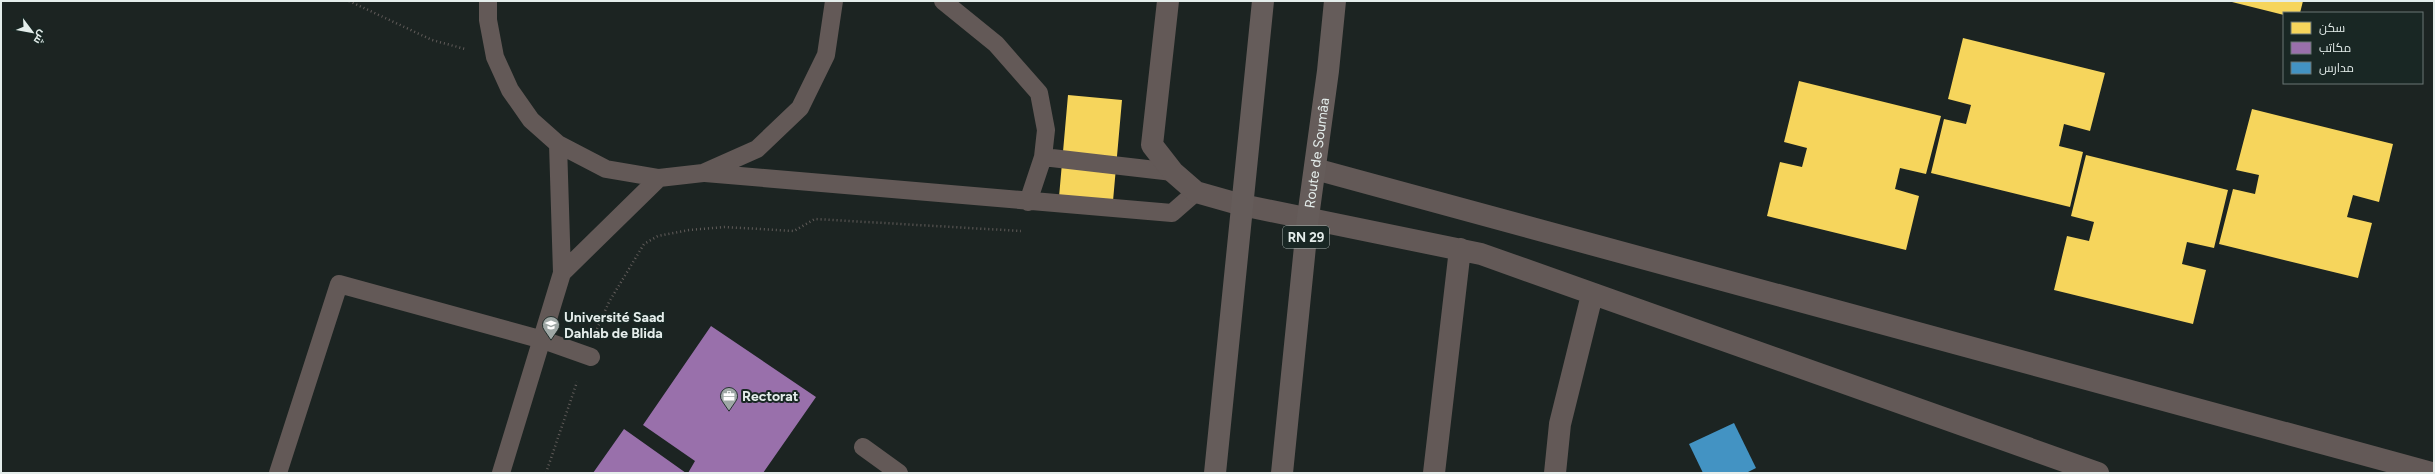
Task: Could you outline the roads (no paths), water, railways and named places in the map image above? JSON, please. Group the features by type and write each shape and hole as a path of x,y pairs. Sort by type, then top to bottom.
{"highway":[{"path":"1215,473 1262,1"},
{"name":"Route de Soumâa","path":"1282,473 1308,217 1335,1"}],"street":[{"path":"1168,1 1152,145 1173,172 1196,192 1242,205 1308,217 1460,249 2098,473"},
{"path":"1315,169 2432,473"},
{"path":"1434,473 1460,249"},
{"path":"1555,473 1560,424 1592,295"}],"lane":[{"path":"488,1 488,20 495,57 510,90 531,120 558,144 606,169 660,178 703,173 1172,214 1196,192"},
{"path":"703,173 757,149 800,108 826,55 834,1"},
{"path":"943,1 996,44 1039,93 1046,130 1043,157 1028,202"},
{"path":"500,473 543,340 562,273 558,144"},
{"path":"1043,157 1173,172"},
{"path":"562,273 660,178"},
{"path":"278,473 339,284 543,340 588,356"},
{"path":"863,447 899,473"}],"place":[{"name":"Université Saad Dahlab de Blida","path":"551,340"},
{"name":"Rectorat","path":"729,411"}]}
